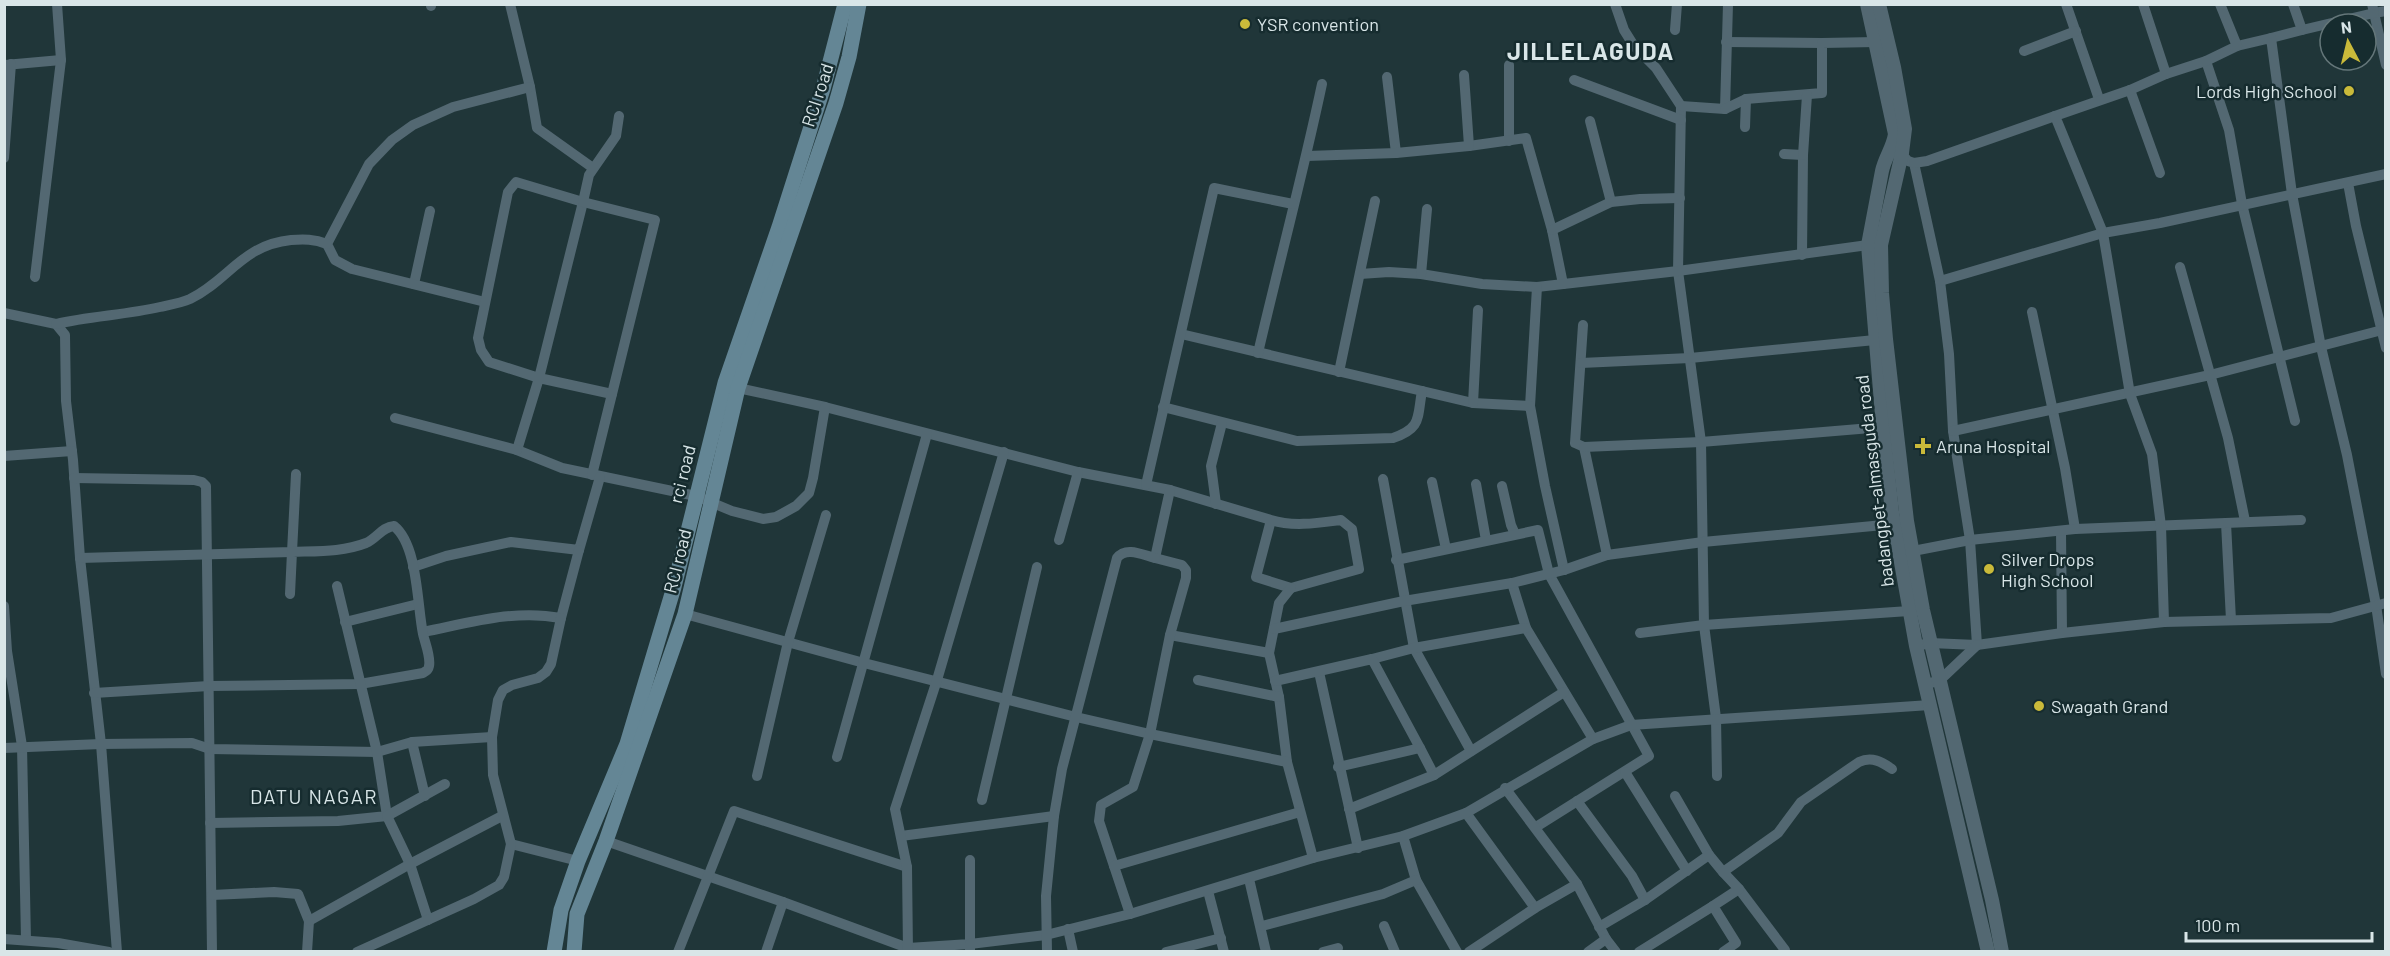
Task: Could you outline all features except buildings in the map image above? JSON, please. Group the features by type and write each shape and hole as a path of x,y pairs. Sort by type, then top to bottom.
{"main road":[{"name":"rci road","path":"554,951 561,910 578,861 627,744 674,587 725,383 817,110 845,4"},
{"name":"RCI road","path":"574,951 577,914 606,841 685,614 738,388 836,103 849,57 859,4"}],"street":[{"path":"35,277 61,60 57,4"},
{"path":"510,4 530,87 537,128 593,168"},
{"path":"1615,4 1624,30 1634,46 1656,68 1681,106 1678,271 1701,442 1704,625 1716,718 1717,776"},
{"path":"1675,30 1677,4"},
{"path":"1725,109 1728,4"},
{"name":"badangpet-almasguda road","path":"1867,4 1898,150"},
{"name":"badangpet-almasguda road","path":"1879,4 1905,129 1898,150 1881,245 1882,293 1923,644 1925,684 1988,951"},
{"path":"2066,4 2099,99"},
{"path":"2143,4 2166,74"},
{"path":"2220,4 2237,46"},
{"path":"2293,4 2302,30"},
{"path":"1898,150 1908,161 1914,163 1927,161 2130,90 2166,74 2206,61 2237,46 2377,10 2385,65"},
{"path":"2024,51 2076,31"},
{"path":"2271,38 2292,194 2321,347 2381,604 2385,674"},
{"path":"1726,42 1876,42"},
{"path":"1681,106 1725,109 1746,99 1822,93 1822,43"},
{"path":"4,158 8,64 61,60"},
{"path":"2206,61 2229,130 2242,204 2295,421"},
{"path":"1509,65 1509,141"},
{"path":"1464,75 1469,146"},
{"path":"1387,77 1396,153"},
{"path":"1574,80 1681,120"},
{"path":"1258,353 1293,204 1307,156 1322,84"},
{"path":"327,244 369,164 392,140 413,125 453,107 530,87"},
{"path":"2130,90 2160,173"},
{"path":"1802,255 1803,155 1807,95"},
{"path":"1745,127 1746,99"},
{"path":"517,450 539,378 589,175 616,136 619,116"},
{"path":"2055,116 2103,233 2130,394 2152,454 2162,526 2164,622"},
{"path":"1590,121 1611,202"},
{"path":"1307,156 1396,153 1527,138 1552,230 1563,284"},
{"name":"badangpet-almasguda road","path":"1898,150 1885,159 1868,245 1883,427 1894,524 1909,611 1939,681 2002,951"},
{"path":"1784,154 1803,155"},
{"path":"1914,163 1940,281 1949,354 1953,431 1970,540 1977,645"},
{"path":"1940,281 2103,233 2160,223 2385,174"},
{"path":"357,951 428,920 499,885 504,877 511,844 493,775 492,737 498,700 503,690 512,685 538,678 551,664 596,476 612,393 655,220 516,182 508,192 485,302 478,338 481,350 489,362 539,378 612,393"},
{"path":"2348,183 2356,226 2383,329 2385,348"},
{"path":"1146,485 1214,188 1293,204"},
{"path":"1552,230 1611,202 1680,198"},
{"path":"1339,372 1375,201"},
{"path":"1421,274 1426,209"},
{"path":"414,285 430,211"},
{"path":"4,313 56,324 78,319 134,313 189,300 211,286 239,261 264,245 309,239 327,244 335,261 352,269 485,302"},
{"path":"1360,274 1389,272 1421,274 1482,284 1537,287 1678,271 1868,245"},
{"path":"2180,267 2228,438 2245,521"},
{"path":"1537,287 1530,406 1564,570"},
{"path":"1473,403 1478,310"},
{"path":"2031,312 2054,408 2075,529"},
{"path":"56,324 65,335 66,401 80,558 101,744 117,951"},
{"path":"1583,326 1575,443 1584,447 1701,442 1883,427"},
{"path":"1953,431 2211,375 2383,329"},
{"path":"1181,334 1473,403 1530,406"},
{"path":"1581,363 1690,358 1875,340"},
{"path":"738,388 825,407 1078,472 1170,490 1216,504 1271,520 1281,523 1341,520 1352,529 1359,569 1291,588 1256,577 1271,520"},
{"path":"1163,407 1297,441 1393,438 1407,433 1417,422 1422,391"},
{"path":"395,418 517,450 562,468 696,496 732,511 763,519 776,517 796,506 809,493 825,407"},
{"path":"1216,504 1211,466 1222,423"},
{"path":"837,757 927,434"},
{"path":"1584,447 1607,555"},
{"path":"4,456 72,452"},
{"path":"908,950 907,867 895,809 937,680 1004,452"},
{"path":"1059,540 1078,472"},
{"path":"290,594 296,474"},
{"path":"74,478 202,482 207,491 212,951"},
{"path":"1383,479 1396,560 1414,648 1471,751"},
{"path":"1432,482 1446,549"},
{"path":"1476,484 1486,540"},
{"path":"1502,486 1510,525 1515,534"},
{"path":"1155,558 1170,490"},
{"path":"757,776 788,642 826,515"},
{"path":"1912,551 1970,540 2075,529 2301,520"},
{"path":"2226,523 2231,620"},
{"path":"1274,629 1404,601 1512,583 1564,570 1607,555 1703,542 1894,524"},
{"path":"80,558 341,550 369,542 384,529 394,526 400,532 409,550 429,663 427,670 423,673 360,684 208,686 94,693"},
{"path":"1396,560 1538,530 1549,573 1649,756 1536,827"},
{"path":"2061,531 2062,633"},
{"path":"413,567 446,556 511,542 579,550"},
{"path":"1047,951 1046,896 1054,816 1062,769 1117,558 1123,552 1128,551 1182,565 1186,570 1150,734 1133,787 1101,805 1098,813 1130,914"},
{"path":"982,800 1037,567"},
{"path":"1512,583 1526,628 1593,739"},
{"path":"337,586 377,752 387,816 410,864 428,920"},
{"path":"1291,588 1279,603 1269,653 1279,698 1287,762 1313,858"},
{"path":"345,621 418,604"},
{"path":"1923,644 1977,645 2164,622 2331,618 2381,604"},
{"path":"4,606 7,651 22,746 26,940"},
{"path":"1640,633 1704,625 1909,611"},
{"path":"423,632 514,614 538,614 561,618"},
{"path":"685,614 1076,717 1287,762"},
{"path":"1275,681 1372,660 1414,648 1526,628"},
{"path":"1170,635 1269,653"},
{"path":"1925,684 1939,681 1977,645"},
{"path":"1372,660 1434,775"},
{"path":"1318,672 1358,848"},
{"path":"1198,680 1279,698"},
{"path":"1349,809 1434,775 1564,692"},
{"path":"606,841 783,902 908,950 970,948 1046,935 1130,914 1313,858 1403,836 1466,813 1505,788 1593,739 1631,725 1930,705"},
{"path":"4,748 192,743 210,749 377,752 412,742 492,737"},
{"path":"412,742 425,796"},
{"path":"1338,766 1420,748"},
{"path":"1723,872 1778,833 1801,802 1859,762 1880,761 1892,770"},
{"path":"1625,772 1687,871"},
{"path":"210,823 338,821 387,816 445,784"},
{"path":"1505,788 1578,884 1599,927 1616,951"},
{"path":"1675,796 1709,855 1739,889 1785,950"},
{"path":"1577,801 1632,876 1645,900"},
{"path":"678,951 734,811 907,867"},
{"path":"1114,867 1300,812"},
{"path":"1466,813 1535,908"},
{"path":"309,921 410,864 502,816"},
{"path":"901,836 1054,816"},
{"path":"1403,836 1416,880 1457,951"},
{"path":"511,844 578,861"},
{"path":"1599,927 1645,900 1709,855"},
{"path":"970,860 970,948"},
{"path":"1249,879 1262,926 1266,951"},
{"path":"1262,926 1383,894 1416,880"},
{"path":"1469,951 1535,908 1578,884"},
{"path":"1640,951 1739,889"},
{"path":"1208,891 1224,951"},
{"path":"212,895 274,892 298,894 309,921 307,951"},
{"path":"766,951 783,902"},
{"path":"1713,906 1738,947 1723,951"},
{"path":"1384,926 1395,951"},
{"path":"1068,929 1073,951"},
{"path":"1166,951 1221,938"},
{"path":"4,939 109,951"},
{"path":"1588,951 1606,939"},
{"path":"1323,951 1338,948"}],"place":[{"name":"YSR convention","path":"1245,24"},
{"name":"Lords High School","path":"2349,91"},
{"name":"Aruna Hospital","path":"1923,446"},
{"name":"Silver Drops High School","path":"1989,569"},
{"name":"Swagath Grand","path":"2039,706"}],"district":[{"name":"JILLELAGUDA","path":"1591,50"},
{"name":"DATU NAGAR","path":"314,796"}]}
